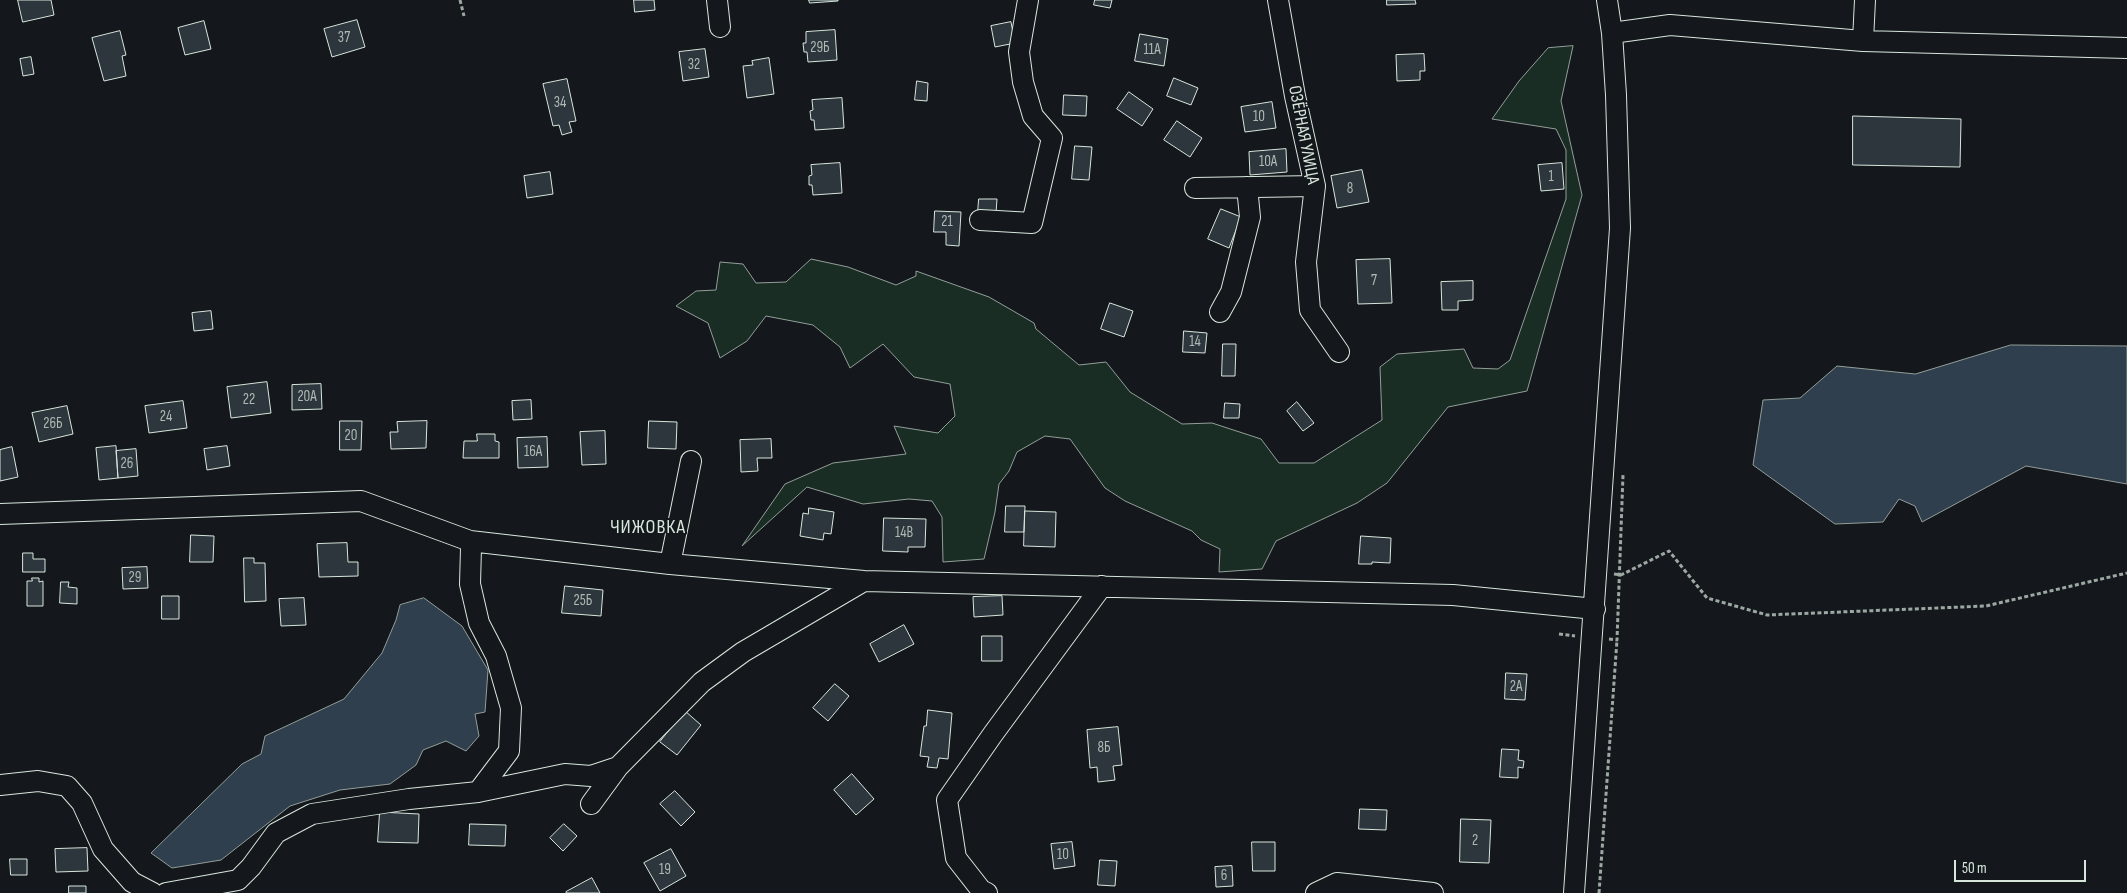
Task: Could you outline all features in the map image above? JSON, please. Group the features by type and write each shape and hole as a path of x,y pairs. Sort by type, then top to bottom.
{"street":[{"path":"717,0 720,27"},
{"path":"980,220 1032,223 1052,138 1034,116 1023,82 1018,52 1028,0"},
{"name":"ОЗЁРНАЯ УЛИЦА","path":"1278,0 1295,96 1315,186 1306,262 1310,310 1339,352"},
{"path":"1574,893 1620,228 1612,33 1607,0"},
{"path":"1863,41 1865,0"},
{"path":"1612,33 1670,26 1863,41 2127,48"},
{"path":"1195,188 1315,186"},
{"path":"1220,312 1231,292 1250,217 1247,187"},
{"path":"670,564 691,461"},
{"path":"0,514 361,501 470,541 670,564 864,581 1453,595 1595,609"},
{"path":"470,541 470,584 479,623 496,656 511,708 509,751 478,792"},
{"path":"591,804 618,766 702,682 743,652 864,581"},
{"path":"987,893 981,890 956,858 947,800 1102,586"},
{"path":"166,893 238,880 276,833 312,814 408,799 478,792 565,774 591,776 618,766"},
{"path":"0,785 38,781 67,786 82,803 103,849 132,882 153,893"},
{"path":"1316,893 1337,883 1433,893"}],"path":[{"path":"460,0 464,16"},
{"path":"1596,573 1621,575 1669,551 1707,598 1767,615 1986,606 2127,573"},
{"path":"1599,893 1618,640"}],"green space":[{"path":"1573,46 1561,101 1582,195 1527,391 1448,407 1387,483 1357,503 1276,541 1262,569 1219,572 1220,549 1201,540 1192,531 1125,501 1105,488 1070,439 1045,436 1017,452 1009,471 999,484 995,512 984,559 943,562 942,517 932,501 909,499 863,504 807,487 742,546 785,484 833,463 906,454 894,426 938,433 955,416 950,384 914,377 883,344 850,368 840,347 813,325 766,316 747,341 720,358 708,323 676,306 696,291 716,290 720,262 743,264 756,283 786,282 811,259 848,267 896,285 916,276 916,271 989,297 1034,323 1036,329 1079,365 1106,362 1130,392 1182,424 1212,423 1261,439 1279,463 1314,463 1382,420 1380,367 1397,354 1464,349 1473,368 1498,369 1510,360 1566,199 1566,150 1556,129 1492,119 1519,81 1548,48"}],"water":[{"path":"2011,345 2127,346 2127,484 2026,466 1922,522 1915,506 1899,499 1883,522 1835,524 1753,465 1763,400 1800,398 1837,366 1915,374"},
{"path":"424,598 462,626 488,670 485,712 475,714 479,736 466,751 446,741 423,750 416,765 390,784 340,790 290,806 221,860 172,868 151,853 242,764 261,754 265,736 344,699 382,653 396,620 400,605"}],"building":[{"path":"18,0 51,0 54,15 23,22"},
{"path":"634,0 654,0 655,10 635,12"},
{"path":"809,0 838,0 838,1 810,3"},
{"path":"1095,0 1112,0 1110,8 1094,5"},
{"path":"1387,0 1415,0 1416,4 1387,5"},
{"path":"357,20 365,47 332,57 324,29"},
{"path":"204,21 211,49 185,55 178,28"},
{"path":"1011,22 1015,43 995,47 991,26"},
{"path":"835,30 837,60 808,62 807,52 804,52 803,43 806,43 806,32"},
{"path":"120,31 126,55 122,56 126,76 104,81 92,38"},
{"path":"1140,34 1168,39 1164,66 1135,61"},
{"path":"705,49 709,77 683,81 679,52"},
{"path":"1424,54 1425,71 1420,71 1420,80 1397,81 1396,55"},
{"path":"31,57 34,74 23,76 20,59"},
{"path":"769,58 774,94 747,98 743,66 753,65 752,61"},
{"path":"1174,78 1198,88 1191,105 1167,96"},
{"path":"567,79 576,121 569,122 572,132 562,135 559,125 553,126 543,84"},
{"path":"917,81 928,83 927,101 915,100"},
{"path":"1129,92 1153,109 1142,126 1117,109"},
{"path":"1064,95 1087,96 1086,116 1063,115"},
{"path":"842,98 844,128 815,130 814,120 811,120 810,111 813,110 812,100"},
{"path":"1272,102 1276,128 1245,132 1241,107"},
{"path":"1853,116 1961,119 1960,167 1853,165"},
{"path":"1177,121 1202,138 1190,157 1164,140"},
{"path":"1075,146 1092,147 1089,180 1072,179"},
{"path":"1286,149 1287,172 1250,175 1249,152"},
{"path":"840,163 842,193 813,195 812,185 809,185 809,176 812,175 811,165"},
{"path":"1562,163 1564,189 1541,191 1538,165"},
{"path":"1362,170 1369,202 1337,208 1331,176"},
{"path":"550,172 553,194 527,198 524,176"},
{"path":"979,199 997,199 996,213 978,213"},
{"path":"1221,209 1241,217 1229,248 1208,239"},
{"path":"935,211 961,212 959,246 946,245 946,232 934,232"},
{"path":"1390,259 1392,303 1358,304 1356,260"},
{"path":"1473,281 1473,300 1458,301 1458,310 1442,310 1441,282"},
{"path":"1110,303 1133,311 1124,337 1101,329"},
{"path":"211,311 213,329 194,331 192,313"},
{"path":"1184,331 1207,333 1205,353 1183,352"},
{"path":"1223,344 1236,344 1235,376 1222,376"},
{"path":"267,382 271,413 231,418 227,387"},
{"path":"321,384 322,409 292,410 292,385"},
{"path":"531,400 532,419 513,420 512,401"},
{"path":"183,401 187,428 149,433 145,406"},
{"path":"1297,402 1314,423 1303,431 1287,411"},
{"path":"1225,403 1240,404 1239,418 1224,418"},
{"path":"67,406 73,434 39,442 32,413"},
{"path":"340,421 362,421 361,450 340,450"},
{"path":"427,421 426,448 391,449 390,432 398,432 397,422"},
{"path":"649,421 677,422 676,449 648,448"},
{"path":"605,431 606,464 582,465 580,432"},
{"path":"477,434 495,434 495,441 499,442 499,458 463,458 464,441 477,441"},
{"path":"547,437 548,467 518,468 517,438"},
{"path":"771,439 772,458 757,458 758,471 741,472 740,440"},
{"path":"116,446 118,478 99,480 96,448"},
{"path":"227,446 230,466 207,470 204,449"},
{"path":"12,447 18,477 0,481 0,450"},
{"path":"136,449 138,476 118,478 116,451"},
{"path":"1006,506 1025,506 1024,532 1005,532"},
{"path":"809,508 834,512 831,534 824,533 823,540 800,536 803,513 808,514"},
{"path":"1025,511 1056,512 1055,547 1024,546"},
{"path":"884,518 926,519 925,547 908,547 908,552 883,551"},
{"path":"191,535 214,536 213,562 190,562"},
{"path":"1361,536 1391,538 1390,563 1372,562 1372,564 1359,564"},
{"path":"347,543 348,562 358,562 358,576 319,577 317,544"},
{"path":"23,553 33,553 33,559 45,559 45,572 23,572"},
{"path":"244,558 254,558 254,563 265,563 266,601 245,602"},
{"path":"147,567 148,588 123,589 122,568"},
{"path":"32,578 39,578 39,582 43,581 43,606 27,606 27,581 32,581"},
{"path":"61,582 69,582 68,587 77,588 77,604 60,603"},
{"path":"565,586 603,590 601,616 562,613"},
{"path":"162,596 179,596 179,619 162,619"},
{"path":"1002,596 1003,615 974,617 973,597"},
{"path":"304,598 306,625 281,626 279,599"},
{"path":"904,625 914,644 879,662 870,644"},
{"path":"982,636 1002,636 1002,661 982,661"},
{"path":"1506,673 1527,674 1525,700 1505,699"},
{"path":"835,684 849,696 828,721 813,708"},
{"path":"928,710 952,713 948,759 939,758 937,768 927,767 929,757 920,756"},
{"path":"685,711 701,725 677,755 660,742"},
{"path":"1118,727 1122,765 1113,766 1115,780 1098,782 1097,767 1090,768 1087,730"},
{"path":"1502,749 1519,750 1518,760 1524,761 1523,768 1518,767 1518,778 1500,777"},
{"path":"852,774 874,799 856,815 834,790"},
{"path":"675,791 695,812 681,826 660,804"},
{"path":"1360,809 1387,810 1386,830 1359,829"},
{"path":"380,812 419,814 418,843 378,842"},
{"path":"1461,819 1491,820 1489,863 1460,862"},
{"path":"470,824 506,825 505,846 469,845"},
{"path":"564,824 577,836 563,851 550,838"},
{"path":"1072,842 1075,866 1054,869 1051,844"},
{"path":"1252,842 1275,842 1275,871 1253,871"},
{"path":"87,848 88,871 56,872 55,849"},
{"path":"671,849 686,876 660,891 644,863"},
{"path":"10,859 27,859 27,875 11,875"},
{"path":"1100,860 1117,861 1115,886 1098,885"},
{"path":"1232,866 1233,886 1216,887 1215,867"},
{"path":"592,878 600,893 566,893 566,892"},
{"path":"69,886 86,886 86,893 69,893"}],"district":[{"name":"ЧИЖОВКА","path":"648,528"}]}
